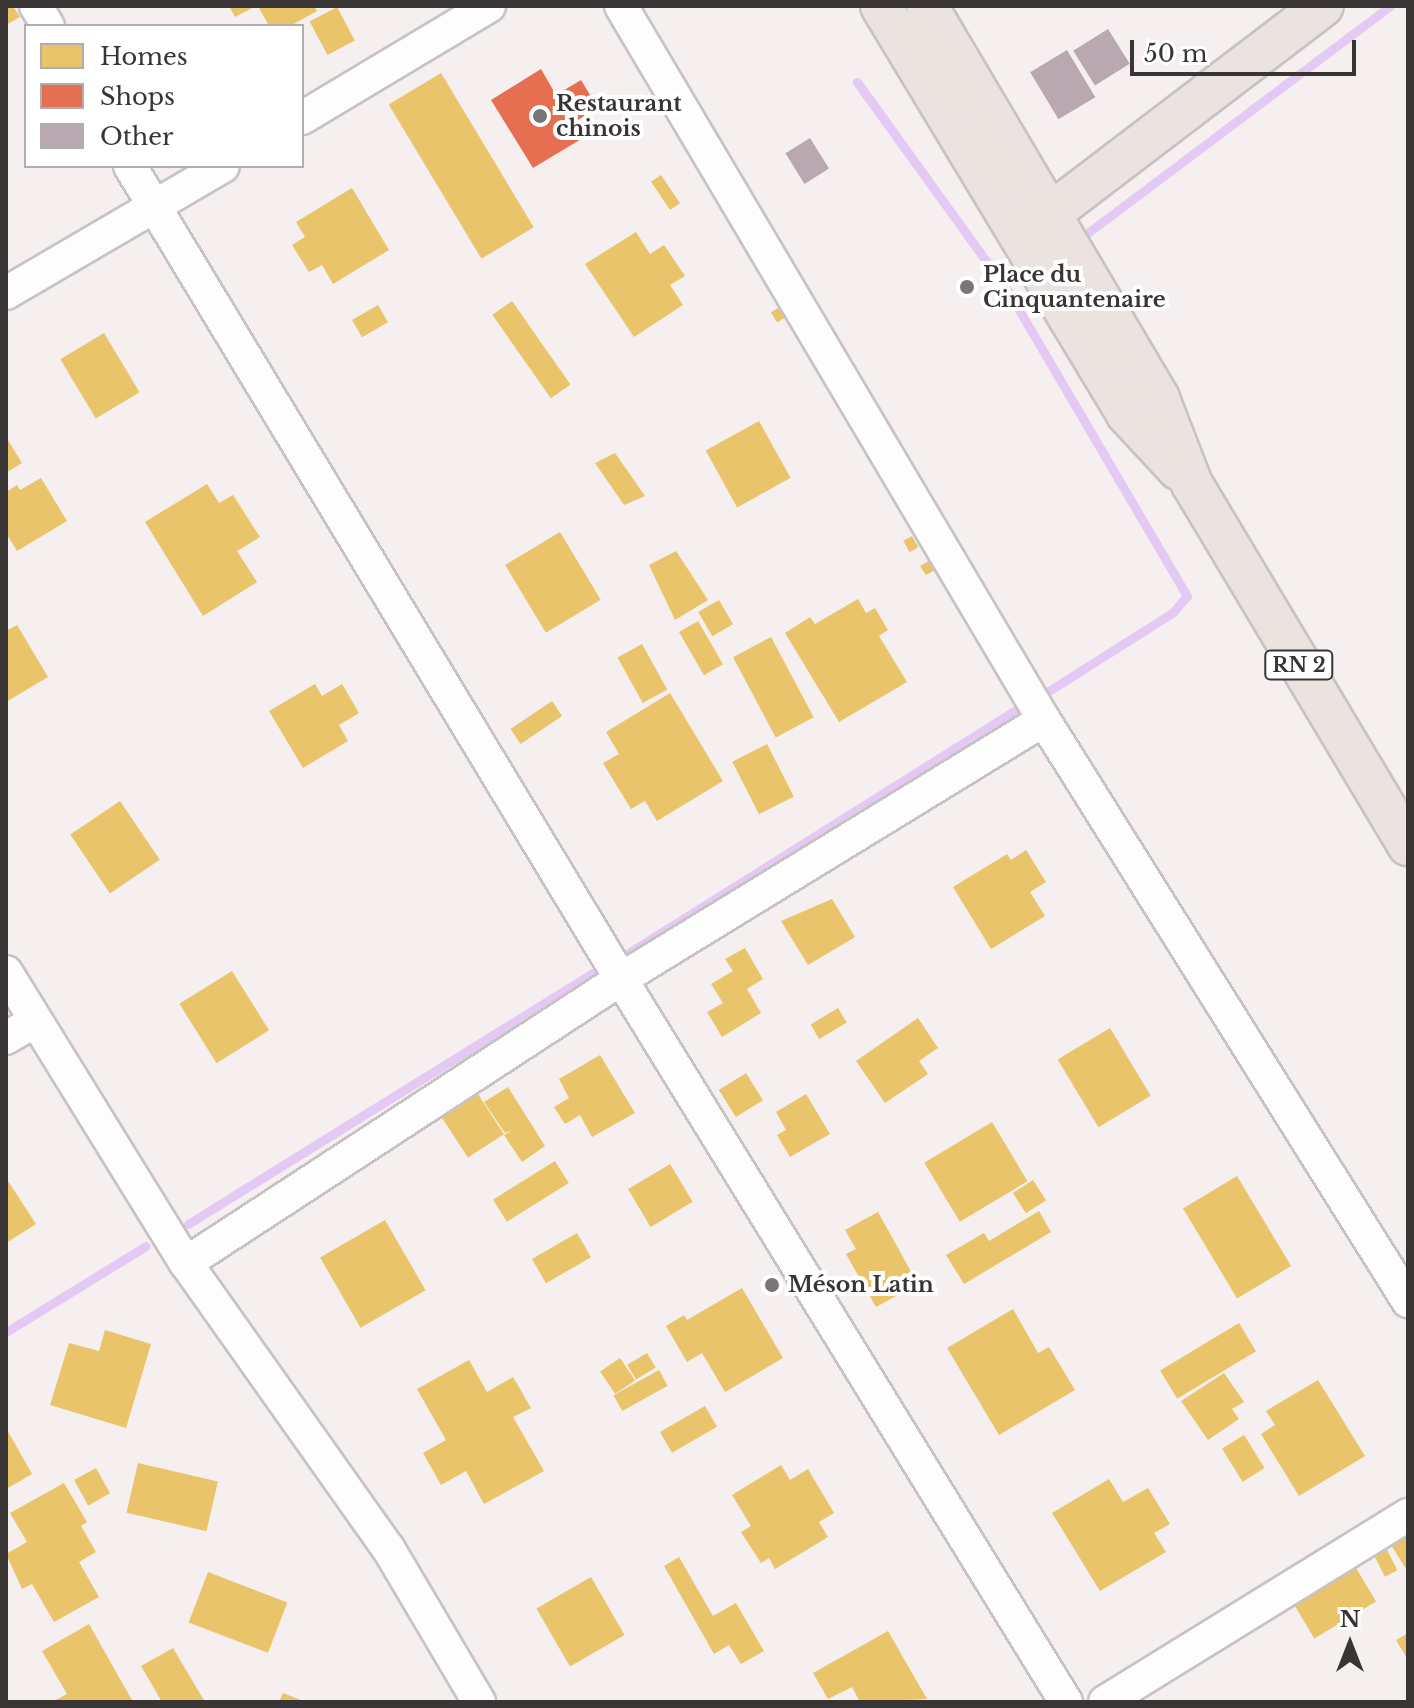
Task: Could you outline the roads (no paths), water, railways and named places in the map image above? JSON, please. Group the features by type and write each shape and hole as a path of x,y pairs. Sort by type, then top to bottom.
{"main road":[{"name":"RN 2","path":"881,6 1159,399 1192,484 1408,845"},
{"name":"RN 2","path":"927,6 1035,224"},
{"path":"1035,224 1323,6"}],"street":[{"path":"36,6 47,24"},
{"path":"304,117 489,6"},
{"path":"621,6 1044,720 1408,1301"},
{"path":"131,168 621,979 1066,1702"},
{"path":"6,293 220,168"},
{"path":"186,1263 621,979 1044,720"},
{"path":"6,972 186,1263 388,1548 479,1702"},
{"path":"6,1038 35,1021"},
{"path":"1105,1702 1408,1515"}],"waterway":[{"path":"1085,235 1390,6"},
{"path":"857,82 1008,291 1187,596 1172,613 1044,694"},
{"path":"622,957 1024,705"},
{"path":"188,1224 601,968"},
{"path":"6,1332 146,1246"}],"place":[{"name":"Restaurant chinois","path":"540,116"},
{"name":"Place du Cinquantenaire","path":"967,287"},
{"name":"Méson Latin","path":"772,1285"}]}
